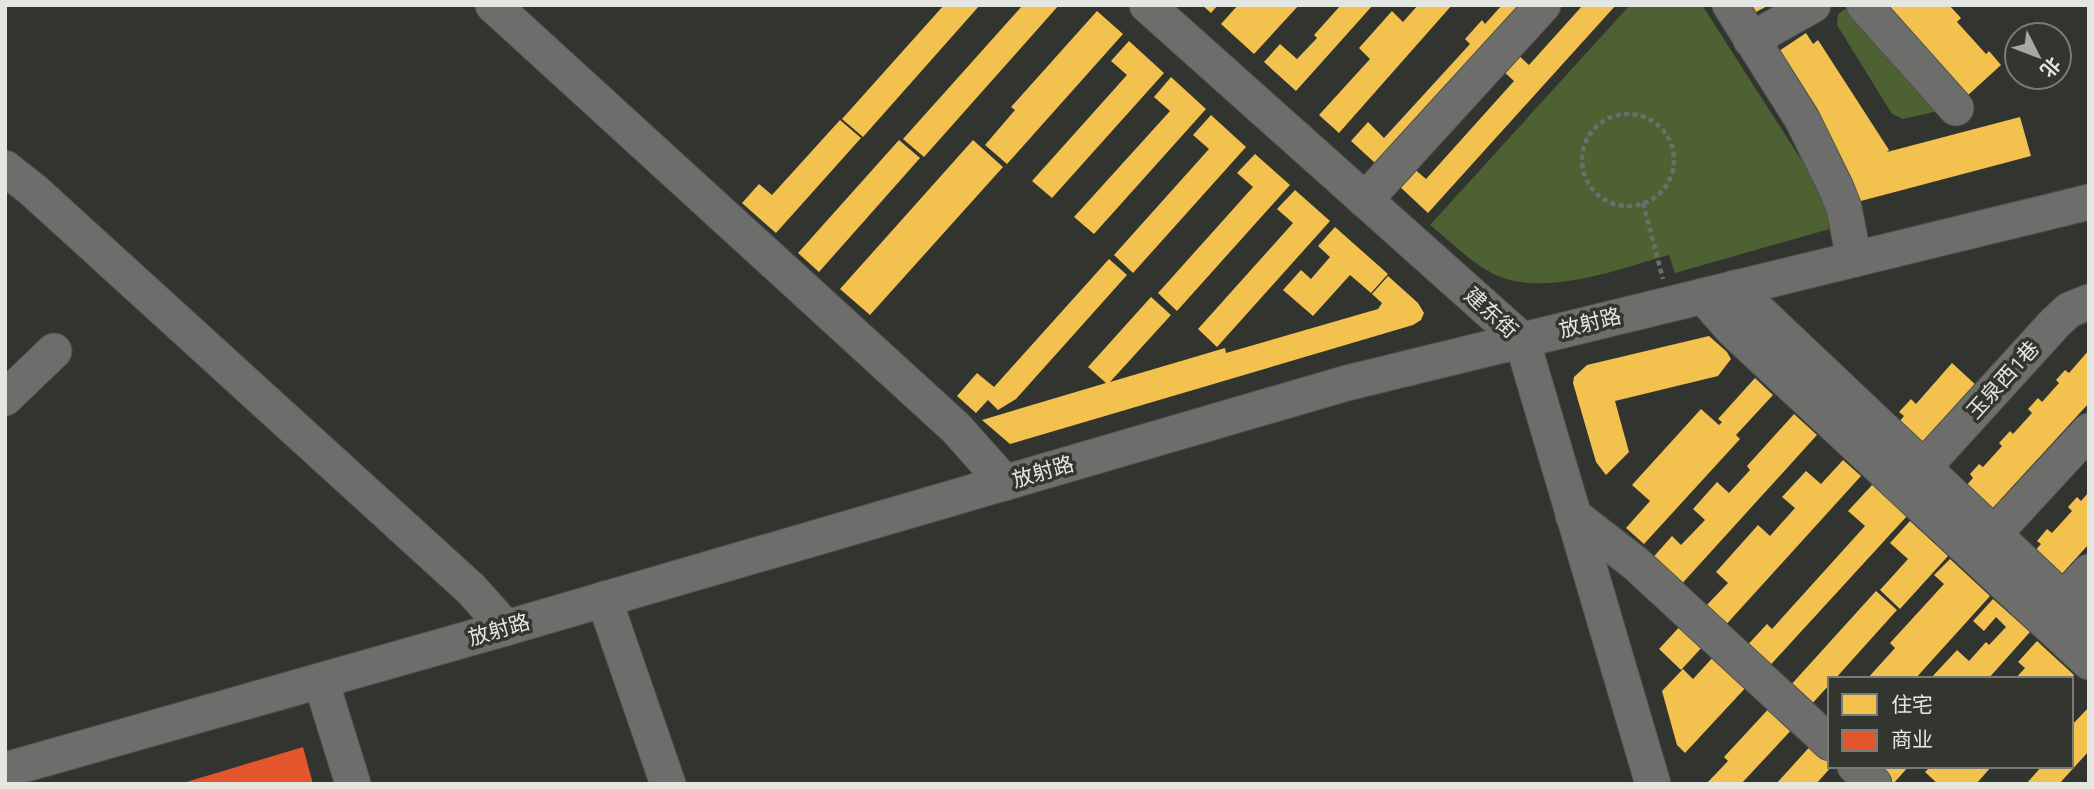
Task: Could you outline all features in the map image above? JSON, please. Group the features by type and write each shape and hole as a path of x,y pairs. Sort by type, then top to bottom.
{"street":[{"path":"493,5 956,428 1005,483"},
{"name":"建东街","path":"1147,5 1522,340 1653,784"},
{"path":"1366,201 1543,5"},
{"path":"1730,5 1801,119 1836,188 1844,208 1854,259"},
{"path":"1751,40 1813,5"},
{"path":"1864,5 1956,108"},
{"path":"5,168 33,190 471,589 506,628"},
{"name":"放射路","path":"5,770 506,628 1347,383 2089,202"},
{"path":"1702,296 1924,467 2089,624"},
{"path":"1702,296 1733,330 2089,662"},
{"name":"玉泉西1巷","path":"1924,467 2055,323 2069,310 2089,302"},
{"path":"5,398 54,351"},
{"path":"1994,534 2089,431"},
{"path":"1573,515 1635,564 1828,741"},
{"path":"2063,600 2089,572"},
{"path":"604,599 668,784"},
{"path":"321,681 353,784"},
{"path":"1857,768 1874,784"}],"path":[{"path":"1615,116 1642,116 1654,122 1670,143 1673,155 1670,179 1663,190 1643,204 1617,205 1605,200 1594,192 1582,168 1582,155 1593,130 1603,121 1615,116"},
{"path":"1643,204 1702,296"}],"green space":[{"path":"1630,5 1702,5 1827,200 1833,228 1675,273 1669,255 1579,279 1532,283 1510,280 1490,272 1466,256 1430,225"},
{"path":"1847,8 1938,111 1903,119 1892,114 1837,25 1838,14"}],"building: 住宅":[{"path":"944,5 980,5 863,137 842,119"},
{"path":"1023,5 1059,5 924,157 903,139"},
{"path":"1202,5 1218,5 1211,13"},
{"path":"1238,5 1299,5 1254,54 1221,24"},
{"path":"1341,5 1373,5 1296,91 1264,62 1280,44 1297,59 1317,38 1314,35"},
{"path":"1418,5 1452,5 1339,133 1319,115 1370,59 1359,48 1392,11 1403,22"},
{"path":"1502,5 1537,5 1386,173 1351,141 1368,122 1384,138 1470,44 1465,39 1482,20 1485,24"},
{"path":"1583,5 1616,5 1428,213 1397,184 1412,167 1426,179 1514,81 1501,69 1516,53 1529,65"},
{"path":"1741,5 1769,5 1747,17"},
{"path":"1885,5 1949,5 1961,18 1957,22 1986,54 1989,51 2001,65 1967,96"},
{"path":"1097,11 1123,34 1007,164 985,145 1015,110 1011,107"},
{"path":"1806,33 1813,44 1818,40 1889,150 1887,152 2020,117 2031,156 1857,202 1849,174 1780,65 1779,51"},
{"path":"1129,41 1164,73 1052,198 1032,181 1127,75 1111,61"},
{"path":"1171,77 1206,109 1094,234 1074,217 1170,111 1154,97"},
{"path":"1211,115 1246,147 1133,273 1114,255 1209,149 1193,135"},
{"path":"840,120 861,138 776,233 742,203 759,184 772,195"},
{"path":"899,140 920,158 819,272 798,253"},
{"path":"973,140 1003,167 870,315 840,289"},
{"path":"1255,154 1290,185 1177,311 1158,293 1253,187 1237,173"},
{"path":"1295,190 1330,221 1217,347 1198,329 1293,223 1277,209"},
{"path":"1335,227 1388,274 1371,293 1350,275 1313,316 1283,290 1301,270 1311,279 1330,257 1318,246"},
{"path":"1109,259 1127,275 1016,399 998,410 988,400 976,413 957,396 977,373 994,387"},
{"path":"1388,276 1418,303 1424,313 1421,320 1413,325 1010,444 982,420 1106,383 1088,367 1151,297 1171,315 1110,382 1225,348 1226,353 1378,309 1382,303 1372,294"},
{"path":"1709,336 1731,359 1718,376 1615,401 1629,452 1606,475 1596,462 1573,383 1574,377 1587,365"},
{"path":"2089,350 2089,403 1991,510 1965,487 1973,478 1970,474 1979,464 1983,467 2002,446 1999,443 2010,431 2013,434 2032,413 2028,409 2038,398 2042,402 2059,383 2056,380 2065,370 2069,373"},
{"path":"1952,363 1977,386 1919,450 1894,428 1904,416 1899,412 1911,399 1916,404"},
{"path":"1755,378 1773,395 1736,435 1740,439 1644,544 1626,528 1650,501 1632,485 1701,409 1719,425 1722,422 1718,419"},
{"path":"1794,414 1817,435 1678,588 1649,562 1672,536 1681,545 1705,520 1693,509 1717,482 1729,493 1750,470 1747,466"},
{"path":"1843,460 1861,476 1723,628 1703,609 1728,583 1716,572 1758,525 1770,536 1795,508 1782,497 1806,471 1821,484"},
{"path":"1873,484 1907,516 1764,672 1742,651 1767,624 1772,629 1865,526 1848,511"},
{"path":"2089,492 2089,544 2058,578 2032,554 2041,544 2037,541 2047,529 2052,533 2072,511 2068,507 2077,497 2081,501"},
{"path":"1910,521 1948,556 1900,609 1880,590 1908,559 1890,543"},
{"path":"1950,559 1990,596 1917,677 1869,677 1895,648 1890,643 1944,584 1934,575"},
{"path":"1876,591 1897,610 1837,677 1828,677 1828,686 1810,706 1789,687"},
{"path":"1993,599 2030,632 1990,677 1932,677 1957,650 1969,661 1986,642 1989,645 2006,627 1996,617 1984,631 1973,621"},
{"path":"1683,623 1705,644 1681,670 1659,649"},
{"path":"2037,641 2074,675 2017,677 2025,668 2018,662"},
{"path":"1716,654 1749,684 1685,753 1677,745 1662,691 1683,669 1693,679"},
{"path":"1774,703 1796,725 1741,784 1706,784 1728,761 1724,757"},
{"path":"2089,707 2089,751 2059,784 2026,784 2040,768 2073,768 2073,724"},
{"path":"1814,742 1828,755 1828,768 1830,768 1816,784 1776,784"},
{"path":"1875,768 1907,768 1893,784 1885,784"},
{"path":"1929,768 1990,768 1976,784 1938,784 1925,772"}],"building: 商业":[{"path":"303,747 313,784 183,784 183,783"}]}
